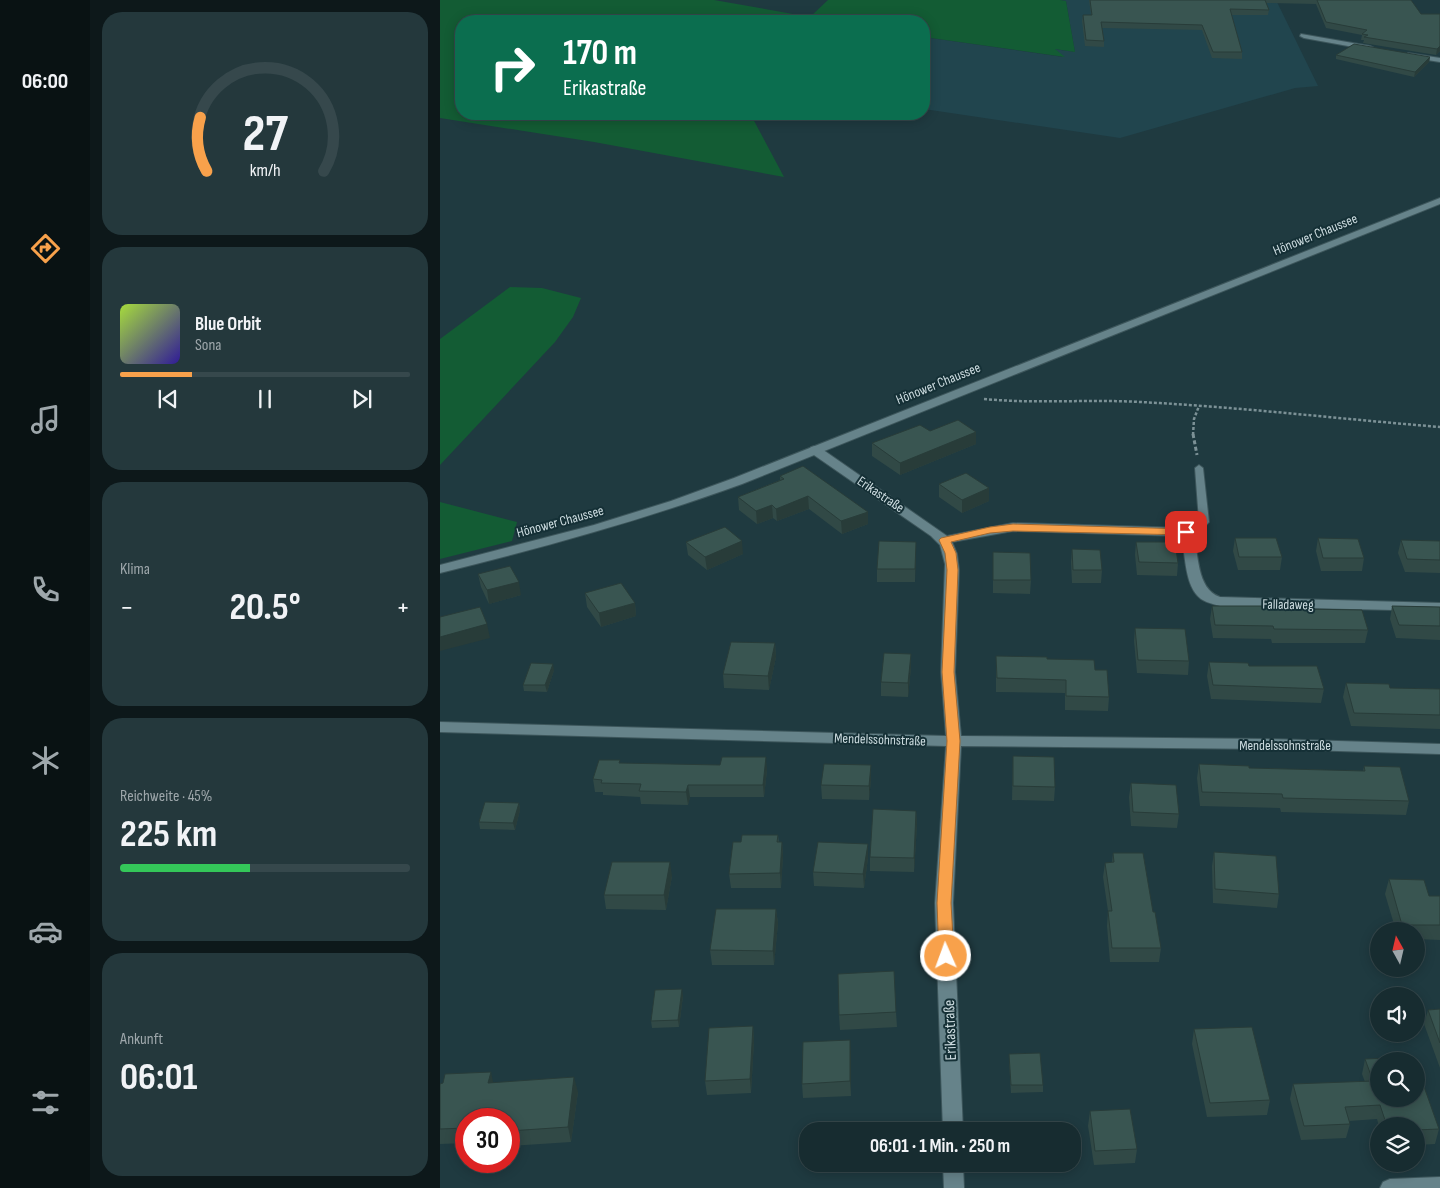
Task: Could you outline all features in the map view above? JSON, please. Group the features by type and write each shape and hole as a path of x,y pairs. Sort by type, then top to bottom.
{"street":[{"path":"1304,36 1382,50"},
{"path":"1401,53 1440,60"},
{"name":"Hönower Chaussee","path":"440,569 599,528 729,485 1440,201"},
{"name":"Erikastraße","path":"815,450 903,509 945,540 950,553 952,570 948,672 954,741 944,903 952,1122"},
{"path":"945,540 990,530 1013,528 1186,532"},
{"name":"Falladaweg","path":"1186,532 1190,543 1198,586 1205,596 1225,603 1440,608"},
{"name":"Mendelssohnstraße","path":"440,727 954,741 1267,744 1440,749"},
{"path":"953,1172 954,1188"},
{"path":"1390,1188 1440,1186"}],"lane":[{"path":"1186,532 1196,530 1204,522 1199,468"}],"path":[{"path":"964,390 979,398 1022,402 1096,401 1199,406 1440,428"},
{"path":"1199,406 1193,416 1192,425 1199,468"}],"shaded area":[{"path":"1060,0 1276,0 1318,86 1295,88 1120,138 930,110 930,38 1063,57 1054,49 1075,52 1066,1"}],"green space":[{"path":"440,0 714,0 799,15 455,15 455,120 754,120 784,177 594,142 440,118"},
{"path":"828,0 1060,0 1066,1 1075,52 1055,49 1065,57 930,38 930,15 812,15"},
{"path":"510,287 542,288 581,298 573,317 555,342 440,465 440,339"},
{"path":"440,502 517,522 512,541 440,559"}],"building":[{"path":"1090,0 1265,0 1269,10 1230,9 1242,52 1213,52 1202,25 1101,22 1104,41 1086,40 1083,15 1092,15"},
{"path":"1317,0 1411,0 1421,14 1440,14 1440,46 1437,49 1364,37 1368,35 1362,34 1367,30 1326,22"},
{"path":"1354,44 1430,57 1415,72 1336,55"},
{"path":"958,420 976,432 900,463 872,443 920,425 930,431"},
{"path":"803,466 868,512 841,521 808,496 776,509 772,505 756,511 738,497 784,479 780,476"},
{"path":"966,473 989,488 962,500 939,484"},
{"path":"725,527 742,541 705,557 686,542"},
{"path":"1235,538 1276,538 1282,557 1239,557"},
{"path":"1318,538 1358,539 1364,558 1323,558"},
{"path":"1401,540 1440,541 1440,560 1407,559"},
{"path":"879,541 916,542 915,569 877,569"},
{"path":"1136,542 1175,542 1178,563 1139,562"},
{"path":"1072,549 1100,550 1102,570 1073,570"},
{"path":"993,552 1030,553 1031,580 993,580"},
{"path":"510,566 519,582 487,590 478,574"},
{"path":"621,583 635,603 599,613 585,593"},
{"path":"1212,606 1302,606 1303,609 1362,610 1368,630 1274,629 1273,626 1215,625"},
{"path":"1392,606 1440,607 1440,626 1399,625"},
{"path":"480,607 487,624 440,637 440,617"},
{"path":"1135,628 1185,629 1189,661 1138,660"},
{"path":"731,642 775,643 768,676 723,674"},
{"path":"884,653 911,654 908,683 881,682"},
{"path":"996,656 1094,660 1095,670 1107,670 1109,697 1066,696 1066,680 997,678"},
{"path":"1209,662 1248,663 1249,666 1317,666 1324,689 1213,685"},
{"path":"531,663 553,664 545,685 523,685"},
{"path":"1346,683 1389,684 1390,688 1440,689 1440,715 1354,713"},
{"path":"1013,756 1054,757 1055,787 1013,786"},
{"path":"722,757 766,757 763,785 688,785 686,792 639,791 641,784 601,783 602,780 593,779 599,760 620,760 619,763 720,765"},
{"path":"824,764 871,765 869,786 821,785"},
{"path":"1199,764 1249,766 1249,768 1365,771 1364,766 1400,767 1409,801 1283,798 1282,794 1202,792"},
{"path":"1131,783 1176,785 1179,814 1133,812"},
{"path":"485,802 519,803 513,823 479,822"},
{"path":"873,809 916,811 914,858 870,857"},
{"path":"742,835 778,835 777,842 782,842 780,873 729,874 733,842 741,842"},
{"path":"818,842 868,844 863,874 813,872"},
{"path":"1214,852 1276,856 1279,894 1215,889"},
{"path":"1113,853 1143,853 1161,948 1112,948 1108,911 1112,911 1105,863 1114,862"},
{"path":"612,862 670,862 664,895 604,895"},
{"path":"1389,879 1424,880 1429,896 1440,896 1440,925 1425,925 1425,922 1401,922"},
{"path":"716,909 776,909 773,951 710,950"},
{"path":"894,971 896,1012 839,1015 838,974"},
{"path":"682,989 678,1020 651,1021 655,990"},
{"path":"1440,1009 1440,1043 1428,1010"},
{"path":"753,1026 750,1079 705,1081 709,1028"},
{"path":"1252,1027 1270,1100 1210,1103 1194,1029"},
{"path":"850,1040 850,1081 802,1084 803,1042"},
{"path":"1040,1053 1043,1085 1011,1085 1009,1054"},
{"path":"1365,1059 1370,1059 1370,1073"},
{"path":"491,1072 488,1083 574,1077 568,1127 520,1130 520,1108 455,1108 455,1128 440,1129 440,1084 443,1083 445,1074"},
{"path":"1370,1081 1370,1106 1345,1107 1350,1124 1304,1126 1293,1084"},
{"path":"1425,1089 1439,1129 1425,1130 1425,1117 1384,1117 1381,1107 1425,1107"},
{"path":"1130,1109 1137,1149 1095,1151 1090,1111"}],"route":[{"path":"946,956 944,903 954,741 950,714 948,672 952,570 950,553 945,540 990,530 1013,528 1186,532"}]}
